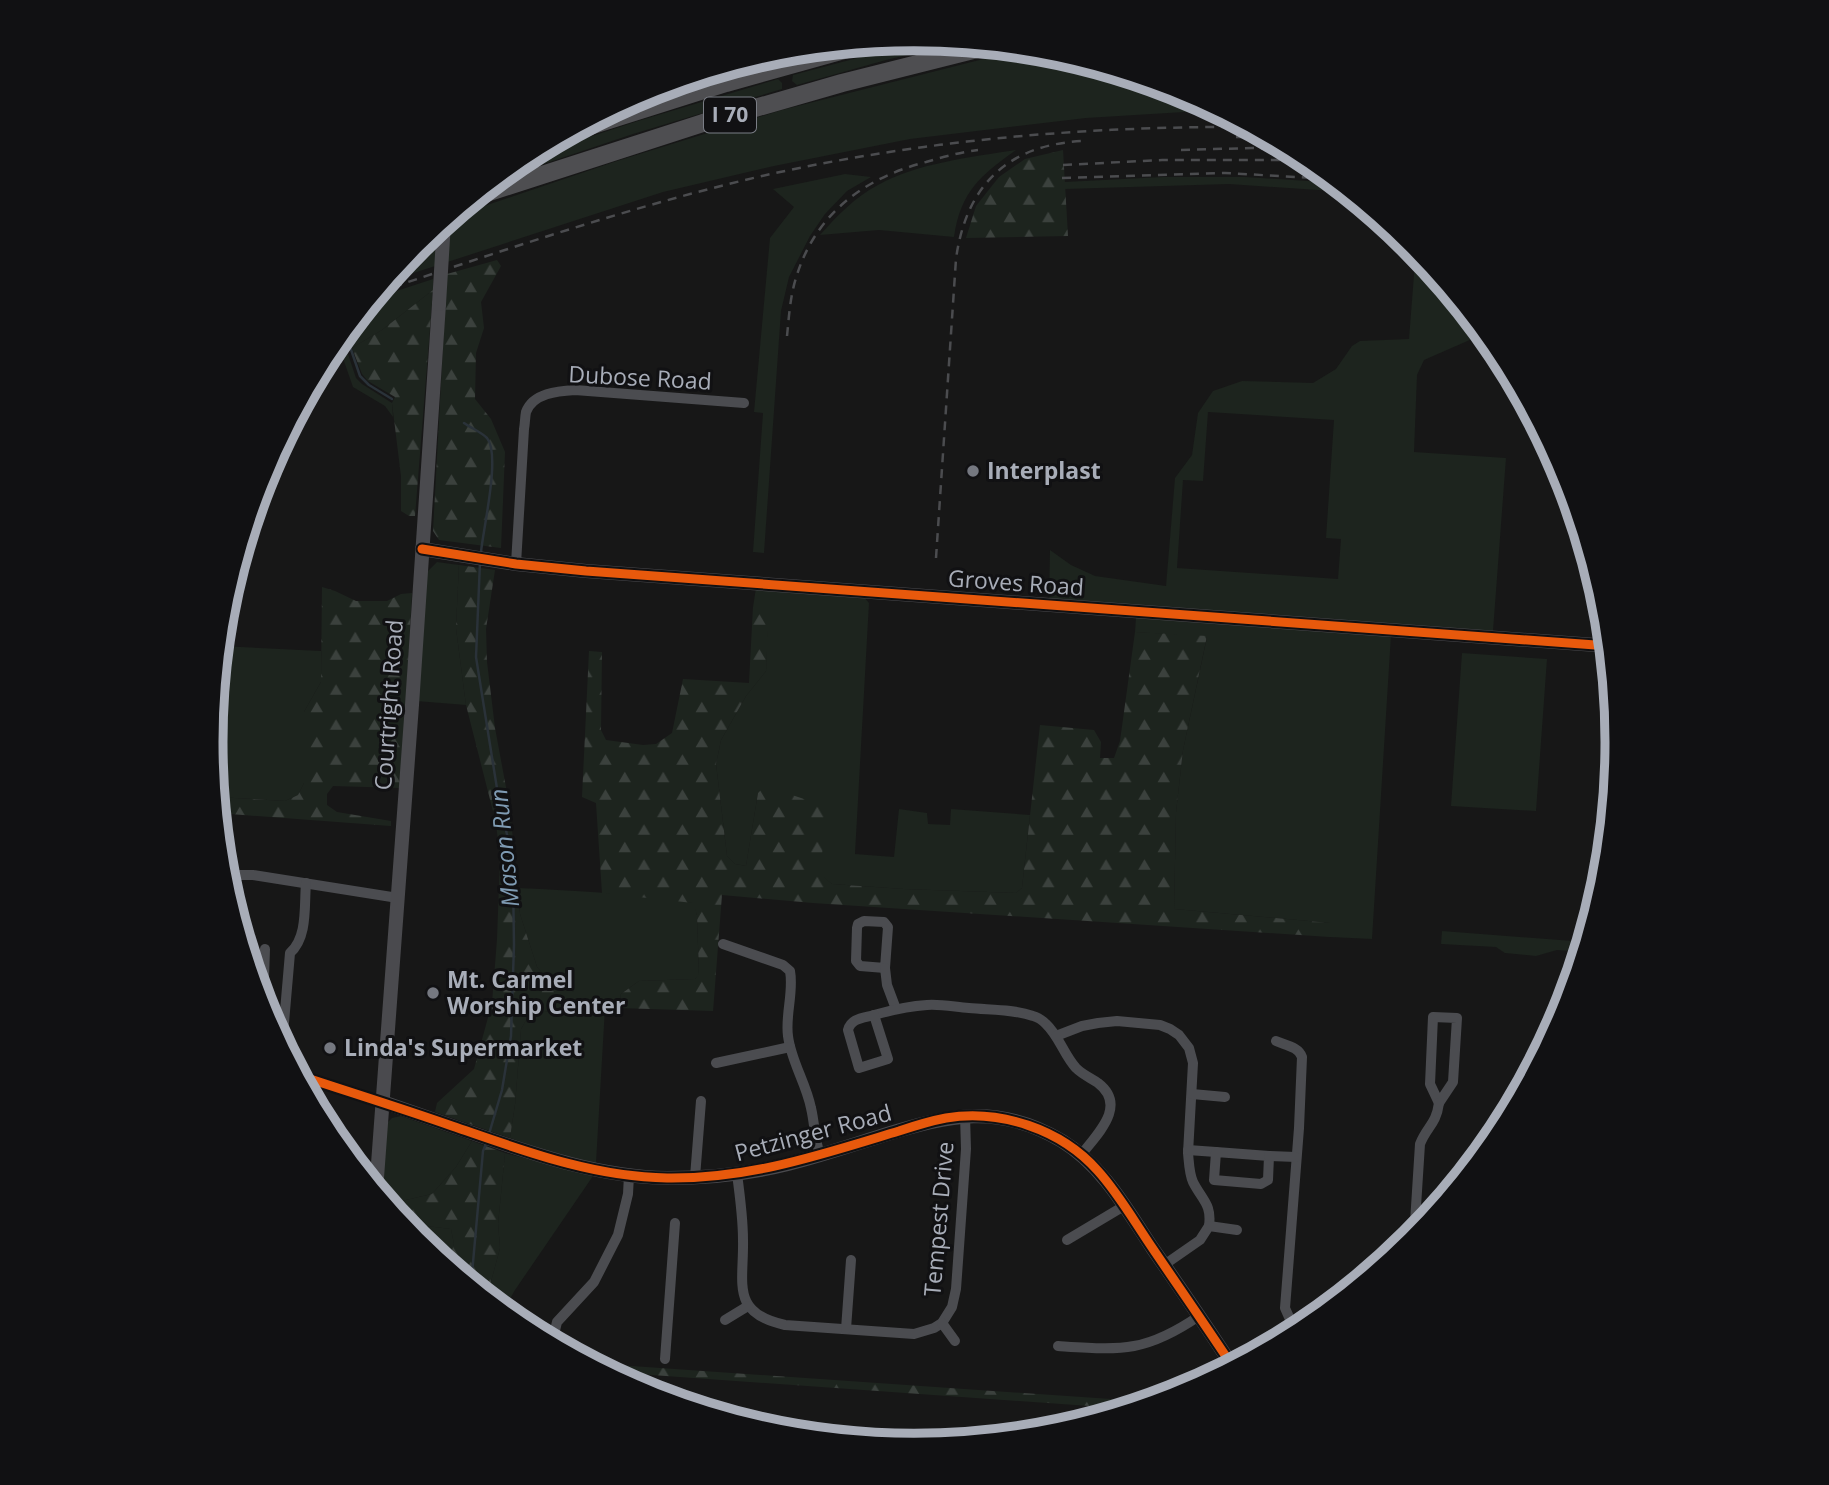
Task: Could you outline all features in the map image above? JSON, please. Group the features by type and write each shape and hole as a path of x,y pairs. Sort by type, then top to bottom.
{"highway":[{"name":"I 70","path":"501,188 703,123 842,83 964,52"},
{"name":"I 70","path":"622,116 810,59"}],"street":[{"name":"Courtright Road","path":"377,1178 443,236"},
{"name":"Dubose Road","path":"516,564 526,412 536,398 575,390 744,403"},
{"name":"Groves Road","path":"422,550 586,571 1599,645"},
{"path":"237,874 398,898"},
{"path":"284,1026 290,953 298,946 302,934 306,883"},
{"path":"885,968 860,966 856,961 857,928 861,922 884,922 888,927 885,968 887,985 896,1009"},
{"path":"723,944 783,965 790,971 790,1047 811,1107 814,1139 820,1155"},
{"path":"264,977 265,949"},
{"path":"874,1015 888,1059 859,1068 848,1030 853,1021 874,1015 896,1009 930,1005 1034,1016 1056,1036 1068,1059 1081,1073 1098,1083 1111,1101 1106,1123 1081,1155"},
{"path":"1415,1220 1420,1144 1423,1135 1436,1120 1438,1103 1453,1082 1457,1018 1433,1017 1430,1084 1438,1103"},
{"path":"1056,1036 1082,1026 1107,1022 1150,1023 1171,1029 1186,1043 1192,1055 1194,1063 1188,1150 1193,1181 1207,1204 1210,1219 1209,1226 1200,1240 1164,1265"},
{"path":"1276,1041 1296,1049 1301,1054 1285,1308 1291,1323"},
{"path":"716,1063 790,1047"},
{"name":"Petzinger Road","path":"310,1079 560,1161 600,1171 665,1178 737,1174 786,1165 927,1122 965,1116 1015,1121 1061,1140 1097,1169 1228,1359"},
{"path":"1192,1094 1225,1097"},
{"path":"695,1177 701,1101"},
{"name":"Tempest Drive","path":"942,1323 952,1307 956,1289 966,1149 965,1116"},
{"path":"1188,1150 1296,1157"},
{"path":"1216,1152 1214,1180 1261,1184 1268,1180 1269,1156"},
{"path":"737,1174 743,1233 741,1282 748,1306 760,1317 776,1324 914,1334 942,1323 955,1340"},
{"path":"554,1333 557,1322 594,1282 618,1235 628,1194 629,1175"},
{"path":"1067,1240 1124,1206"},
{"path":"665,1359 675,1223"},
{"path":"1209,1226 1237,1230"},
{"path":"846,1329 851,1260"},
{"path":"725,1320 748,1306"},
{"path":"1058,1346 1120,1349 1147,1345 1199,1317"}],"green space":[{"path":"923,51 797,85 792,81 793,75 881,52"},
{"path":"996,56 1094,74 1137,87 1197,111 1086,118 910,139 774,166 663,192 403,277 473,210 617,161 782,110"},
{"path":"778,79 782,83 782,89 526,170 567,144"},
{"path":"1016,150 974,186 962,208 954,237 879,230 820,235 854,201 893,177 945,162"},
{"path":"1063,150 1068,236 966,238 976,206 999,177 1025,159"},
{"path":"845,174 871,177 847,191 825,214 810,236 789,277 781,311 764,553 753,552 763,413 754,412 770,238 794,207 773,189"},
{"path":"1163,177 1245,177 1319,182 1332,191 1229,184 1065,189 1064,182"},
{"path":"497,260 501,266 481,302 484,328 476,353 475,399 491,419 505,452 501,548 439,540 433,531 447,274"},
{"path":"1415,264 1476,339 1424,360 1417,375 1414,452 1506,458 1493,631 1049,600 1050,550 1071,565 1095,576 1166,586 1175,478 1192,455 1198,413 1213,391 1242,381 1313,383 1336,369 1352,346 1360,341 1409,339","holes":["1208,412 1334,420 1326,538 1341,539 1338,579 1177,568 1183,480 1203,481"]},
{"path":"433,279 433,290 382,330 352,348 350,343 388,294"},
{"path":"433,290 415,516 409,516 401,511 401,476 392,403 395,397 368,381 362,374 352,348 382,330"},
{"path":"346,348 356,378 392,403 393,417 385,406 353,387 342,354"},
{"path":"437,562 459,565 456,628 466,705 416,701 426,573"},
{"path":"459,565 495,570 486,629 487,662 495,728 510,809 520,914 537,967 549,981 574,992 574,1006 529,1015 521,1029 510,1138 435,1112 437,1103 474,1069 492,1003 497,940 500,859 496,823 466,705 456,628"},
{"path":"322,587 356,601 387,601 401,594 412,593 401,788 333,786 327,794 327,805 337,812 391,821 391,826 227,814 225,798 285,801 298,795 304,783 304,712 321,682"},
{"path":"756,588 863,596 869,603 855,854 894,857 899,809 927,813 928,824 950,825 951,809 1030,815 1022,888 1016,893 832,884 819,874 758,793 746,866 735,864 727,856 716,764 721,740 746,696 766,671 768,607 753,607"},
{"path":"753,607 769,607 766,671 746,696 721,740 716,764 727,856 735,864 746,866 758,793 765,786 819,804 828,816 819,873 832,884 1016,893 1022,888 1040,725 1094,730 1101,742 1100,758 1114,758 1120,741 1135,632 1207,636 1183,750 1176,812 1174,909 1330,923 1330,937 722,895 713,1011 619,1008 621,994 639,981 695,979 699,974 697,915 693,903 602,893 596,803 582,797 589,651 602,652 601,730 606,740 656,744 672,733 683,679 749,683"},
{"path":"1136,617 1391,635 1372,939 1330,937 1330,923 1174,909 1176,812 1183,750 1207,637 1135,632"},
{"path":"230,646 321,651 321,682 304,712 304,783 298,795 285,801 225,798 224,697"},
{"path":"1462,653 1547,659 1536,811 1451,806"},
{"path":"518,888 584,891 694,903 697,915 699,975 695,979 639,981 621,994 619,1008 605,1008 596,1163 550,1152 510,1138 521,1029 529,1015 573,1006 574,992 549,981 537,967 520,914"},
{"path":"1442,931 1577,941 1574,951 1557,950 1536,956 1505,953 1496,947 1441,944"},
{"path":"401,1116 472,1141 456,1167 432,1194 397,1202 381,1183 386,1124 392,1118"},
{"path":"472,1141 505,1153 498,1224 500,1248 489,1288 450,1256 454,1244 451,1229 418,1225 397,1202 432,1194 456,1167"},
{"path":"505,1153 593,1176 508,1302 489,1288 500,1248 498,1224"},
{"path":"418,1225 451,1229 454,1244 450,1256"},
{"path":"613,1365 1129,1400 1107,1407 632,1374"}],"waterway":[{"name":"Mason Run","path":"349,344 360,376 392,399"},
{"name":"Mason Run","path":"464,423 485,436 491,447 492,475 481,552"},
{"name":"Mason Run","path":"480,562 476,657 513,877 511,1036 502,1090 489,1134"},
{"name":"Mason Run","path":"472,1274 483,1151 486,1144"}],"railway":[{"path":"393,287 665,201 822,164 943,144 1004,138 1127,129 1230,127"},
{"path":"1236,137 1249,137"},
{"path":"936,558 956,259 969,210 980,191 995,174 1012,161 1055,144 1082,141"},
{"path":"1181,150 1270,149"},
{"path":"787,336 792,292 804,255 829,217 845,202 882,178 903,169 978,150"},
{"path":"1063,165 1162,160 1288,160"},
{"path":"1062,178 1225,173 1314,178"}],"cycle path":[{"path":"422,549 516,564 586,571 1599,645"},
{"path":"310,1079 558,1161 612,1173 667,1178 727,1174 784,1164 946,1118 987,1117 1028,1125 1066,1144 1098,1171 1126,1207 1228,1359"}],"place":[{"name":"Interplast","path":"973,471"},
{"name":"Mt. Carmel Worship Center","path":"433,993"},
{"name":"Linda's Supermarket","path":"330,1048"}]}
